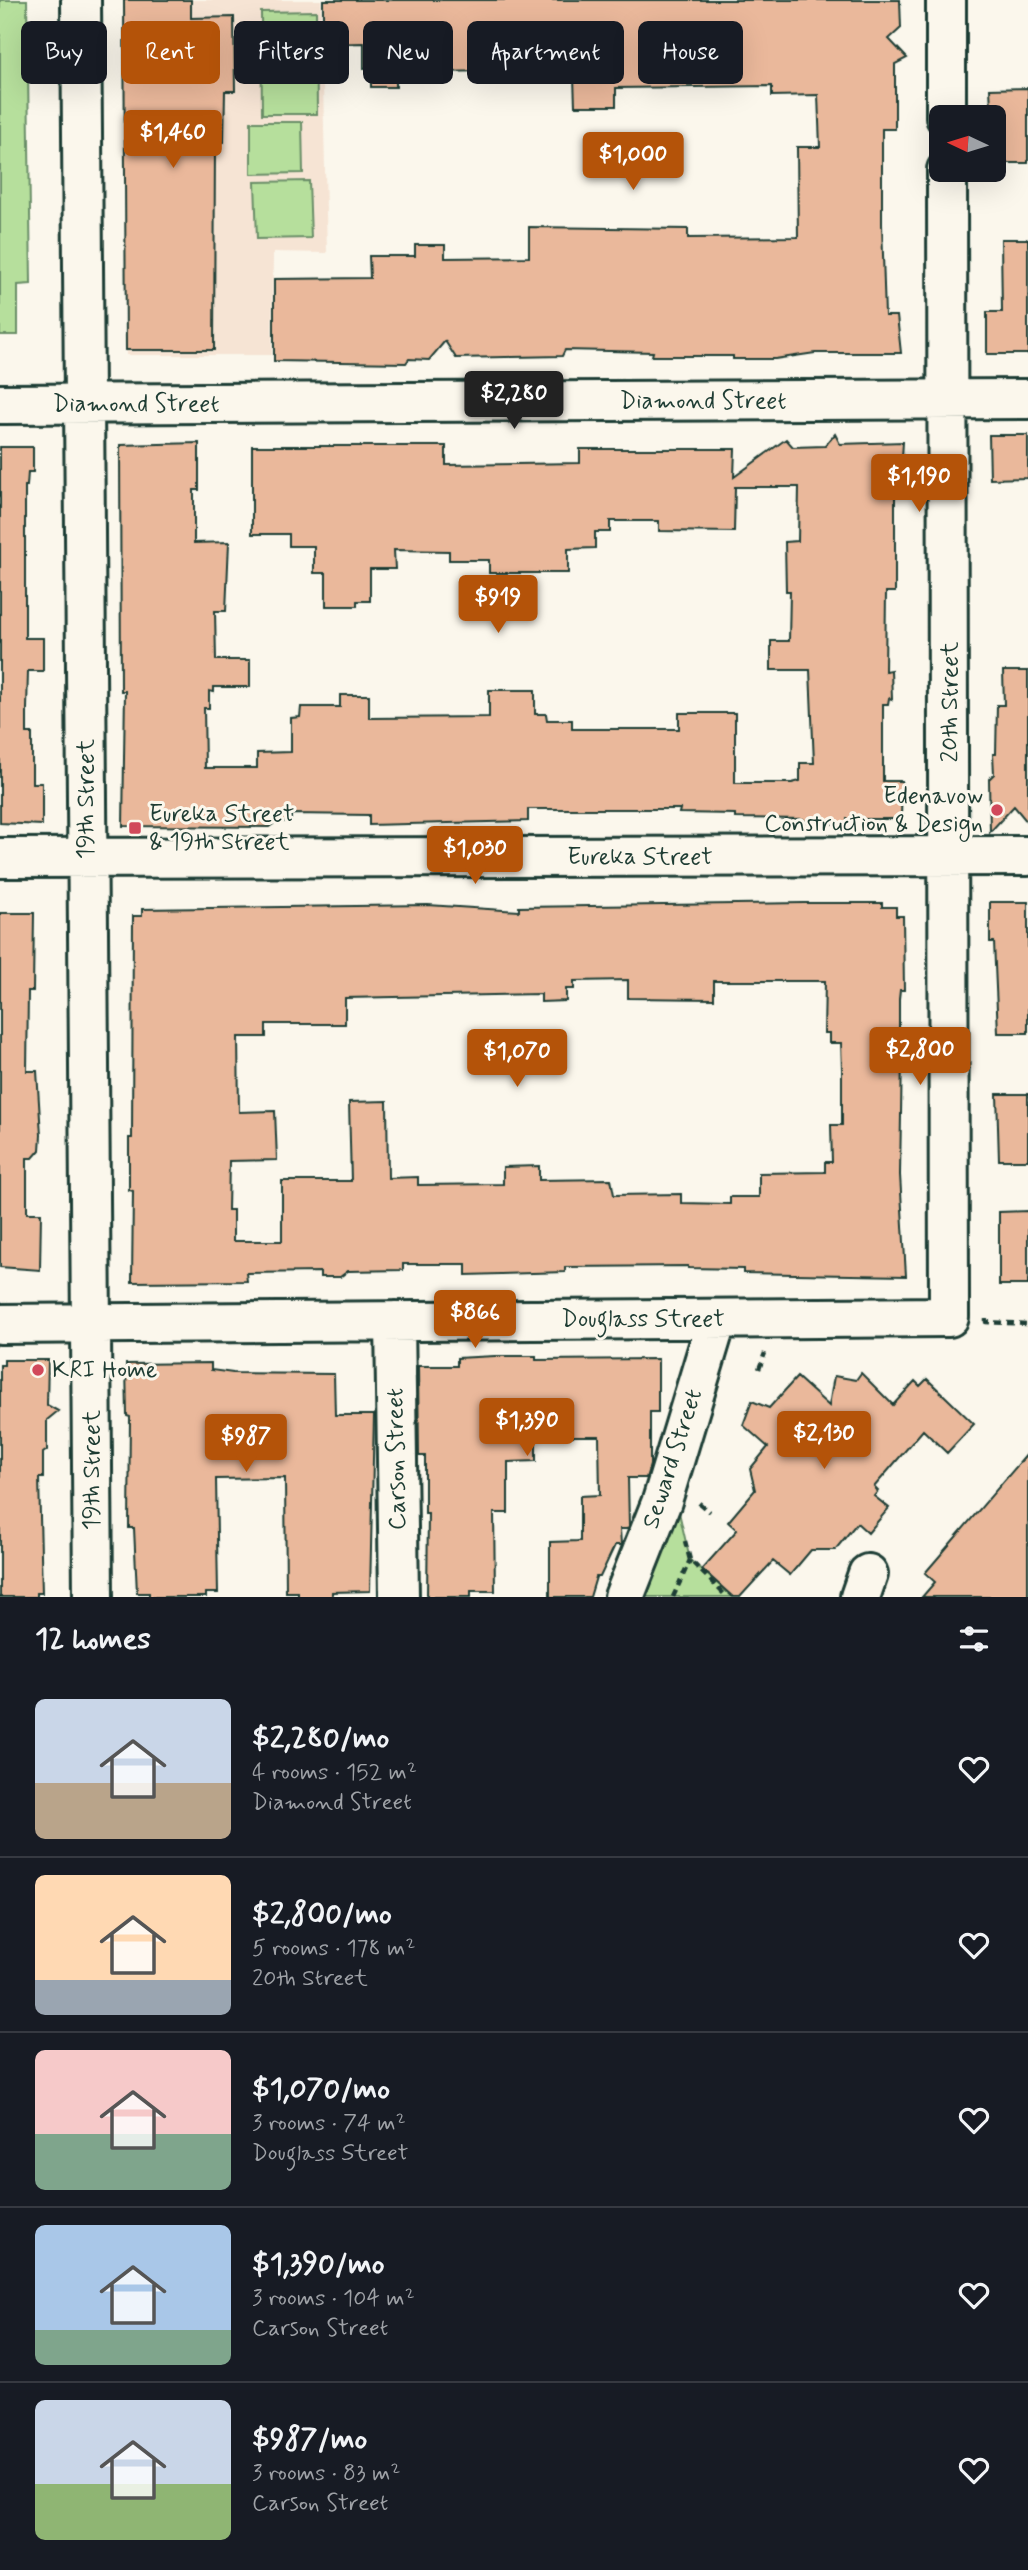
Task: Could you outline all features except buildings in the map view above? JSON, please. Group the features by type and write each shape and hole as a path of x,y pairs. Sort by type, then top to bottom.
{"street":[{"name":"19th Street","path":"81,0 93,1597"},
{"path":"946,0 946,105"},
{"name":"20th Street","path":"947,182 951,857 967,1315"},
{"name":"Diamond Street","path":"0,404 1028,399"},
{"name":"Eureka Street","path":"0,858 1028,856"},
{"name":"Douglass Street","path":"0,1324 967,1315"},
{"name":"Seward Street","path":"624,1597 662,1501 718,1319"},
{"name":"Carson Street","path":"396,1321 399,1597"}],"path":[{"path":"967,1315 986,1322 1028,1324"},
{"path":"759,1369 766,1350"},
{"path":"673,1597 690,1560 727,1597"},
{"path":"676,1591 679,1597"}],"shaded area":[{"path":"123,0 321,0 321,21 234,21 234,84 323,84 327,253 273,252 272,355 126,355 124,84 220,84 220,21 123,21"}],"green space":[{"path":"0,0 27,0 27,21 21,21 21,84 28,84 31,284 18,285 18,335 0,335"},
{"path":"316,11 316,21 261,21 261,12"},
{"path":"262,84 317,84 317,114 262,114"},
{"path":"251,122 302,122 303,173 251,174"},
{"path":"309,181 311,238 257,239 255,182"},
{"path":"678,1508 690,1560 733,1597 623,1597"}],"place":[{"name":"Edenavow Construction & Design","path":"997,810"},
{"name":"Eureka Street & 19th Street","path":"135,828"},
{"name":"KRI Home","path":"38,1370"}]}
